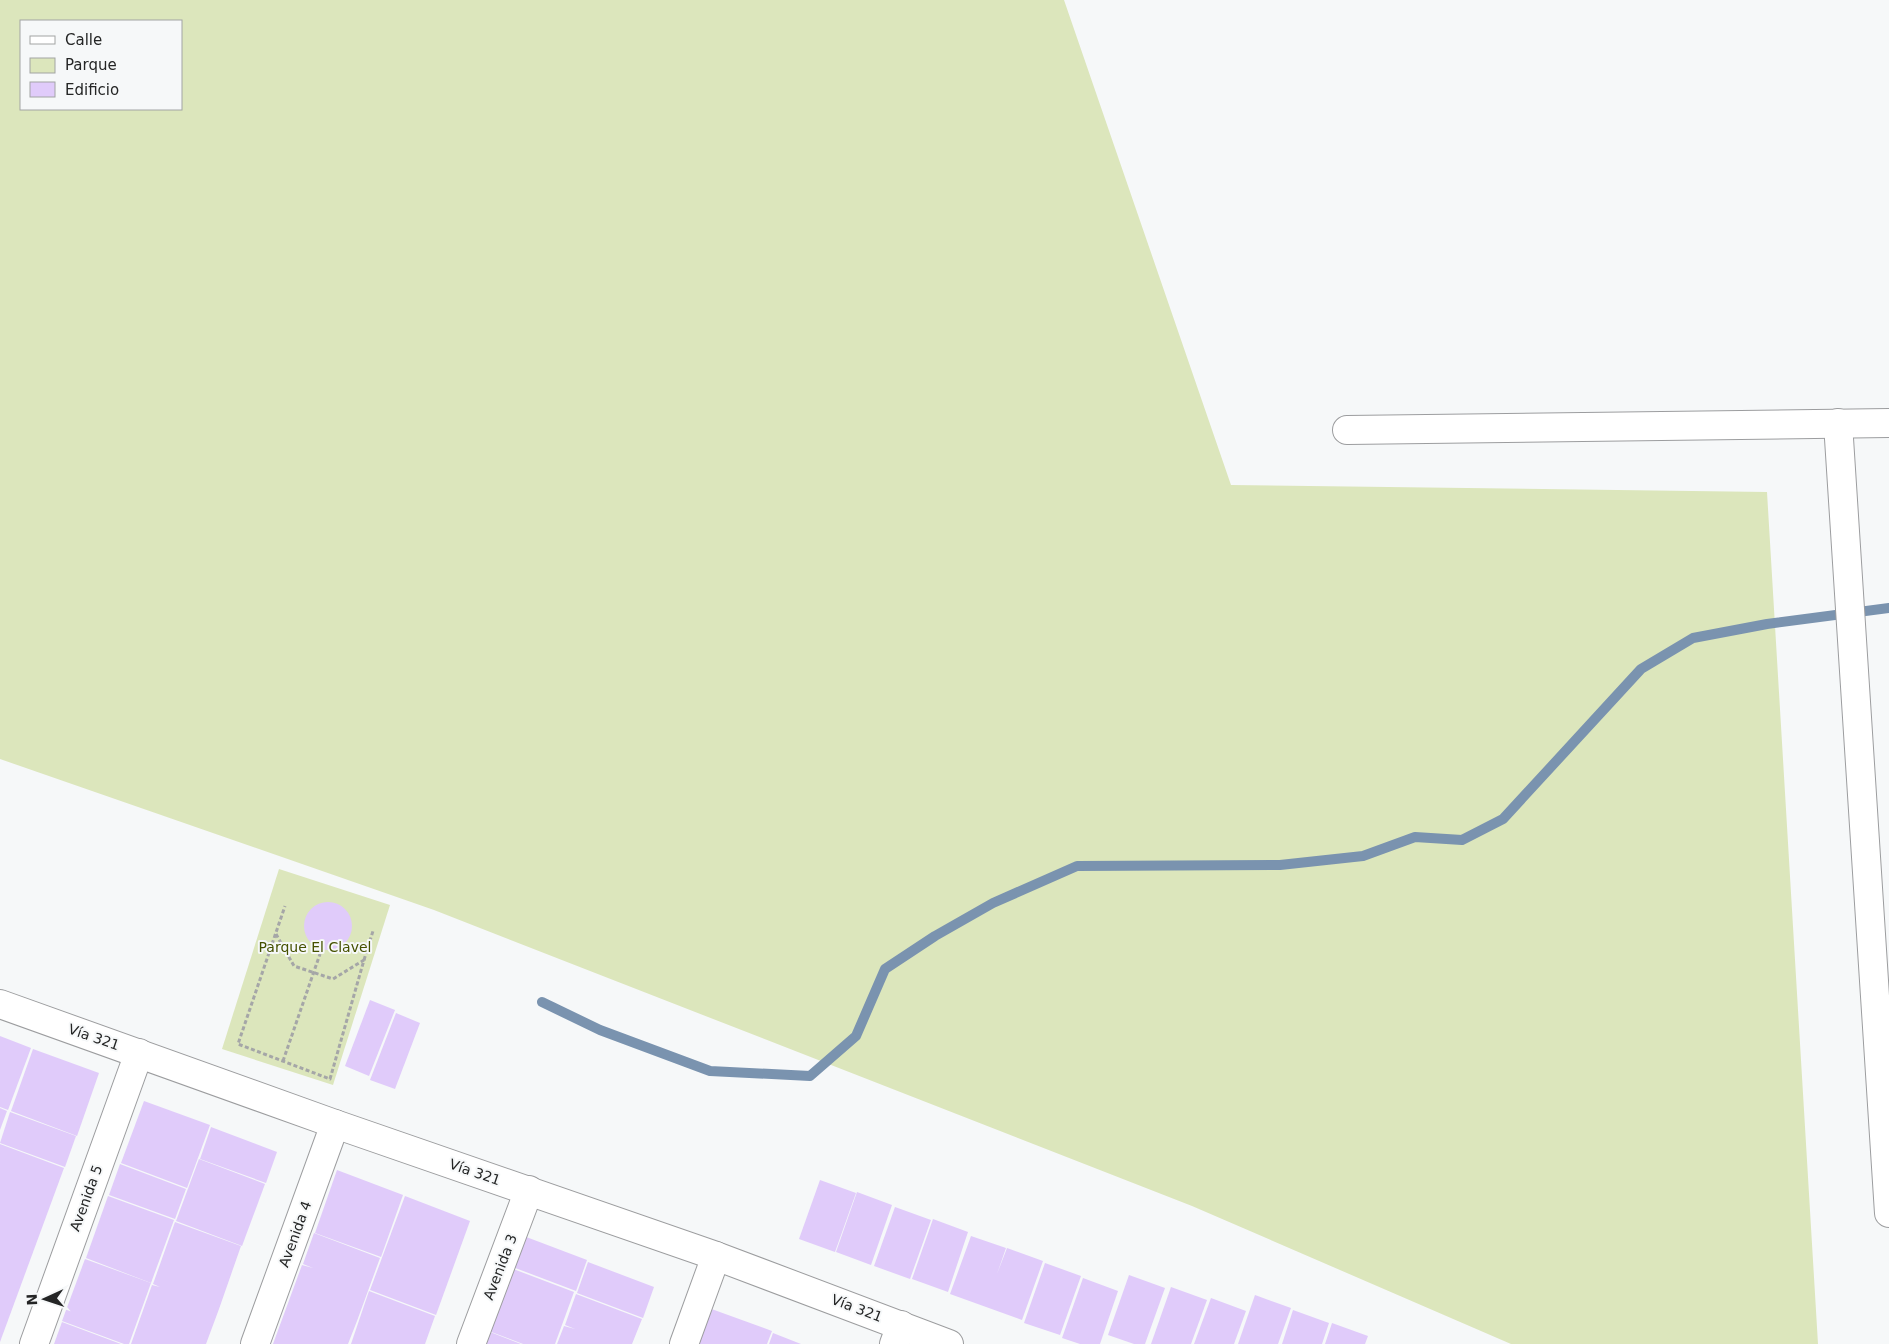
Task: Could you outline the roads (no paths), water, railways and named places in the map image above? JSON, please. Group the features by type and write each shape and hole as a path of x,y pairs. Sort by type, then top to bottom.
{"street":[{"path":"1347,430 1889,423"},
{"path":"1838,424 1889,1212"},
{"name":"Vía 321","path":"0,1004 335,1124 716,1256 898,1334 949,1344"},
{"name":"Avenida 5","path":"34,1344 139,1053"},
{"name":"Avenida 4","path":"255,1344 335,1124"},
{"name":"Avenida 3","path":"470,1344 529,1190"},
{"path":"684,1344 716,1256"}],"waterway":[{"path":"542,1002 600,1030 710,1071 810,1076 856,1036 885,969 935,936 993,903 1077,866 1280,865 1363,856 1415,837 1462,840 1503,819 1641,669 1693,638 1767,624 1889,608"}],"park label":[{"name":"Parque El Clavel","path":"315,947"}]}
